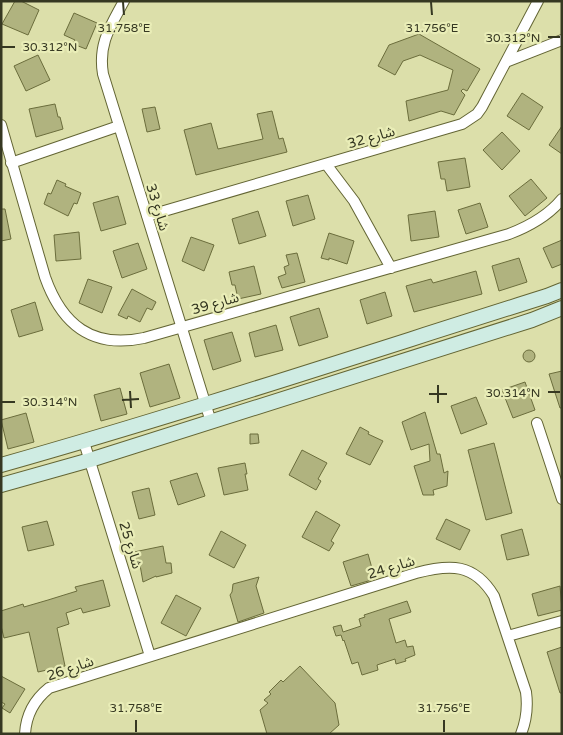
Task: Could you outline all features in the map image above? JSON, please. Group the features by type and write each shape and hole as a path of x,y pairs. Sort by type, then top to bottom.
{"street":[{"name":"شارع 33","path":"124,1 105,38 101,56 103,74 210,422"},
{"name":"شارع 32","path":"147,216 462,124 482,107 538,1"},
{"path":"506,62 562,40"},
{"name":"شارع 39","path":"1,125 49,290 58,308 71,322 87,333 114,341 133,340 181,327 520,230 541,218 562,199"},
{"path":"11,163 119,126"},
{"path":"326,164 354,201 391,268"},
{"path":"1,465 84,442 562,290"},
{"path":"1,485 90,460 532,320 562,308"},
{"path":"537,423 562,499"},
{"name":"شارع 25","path":"84,442 150,656"},
{"name":"شارع 24","path":"150,656 416,573 445,567 467,571 481,579 494,596 508,636 526,692 528,707 526,722 521,734"},
{"path":"508,636 562,621"},
{"name":"شارع 26","path":"24,734 26,720 31,709 37,699 49,688 150,656"}],"building":[{"path":"15,1 21,1 39,10 28,35 2,24"},
{"path":"74,13 97,23 86,49 73,44 75,40 64,35"},
{"path":"419,34 480,69 467,91 463,89 461,91 465,95 454,115 441,111 409,121 406,101 448,90 453,70 420,55 403,61 395,75 378,66 389,45"},
{"path":"38,55 50,80 26,91 14,66"},
{"path":"522,93 543,107 529,130 507,116"},
{"path":"55,104 63,129 36,137 29,109"},
{"path":"155,107 160,129 147,132 142,109"},
{"path":"272,111 279,139 283,138 287,152 196,175 184,130 211,123 218,149 263,139 257,114"},
{"path":"562,126 562,154 549,145"},
{"path":"502,132 520,151 502,170 483,150"},
{"path":"465,158 470,187 447,191 445,179 441,179 438,162"},
{"path":"531,179 547,198 525,216 509,196"},
{"path":"57,180 81,193 77,204 74,203 68,216 44,204 48,193 51,194"},
{"path":"308,195 315,219 293,226 286,201"},
{"path":"118,196 126,224 101,231 93,203"},
{"path":"480,203 488,227 466,234 458,210"},
{"path":"1,209 5,209 11,239 1,241"},
{"path":"258,211 266,236 239,244 232,219"},
{"path":"435,211 439,237 411,241 408,215"},
{"path":"79,232 81,259 56,261 54,235"},
{"path":"329,233 354,241 347,264 329,258 329,260 321,258"},
{"path":"191,237 214,245 204,271 182,261"},
{"path":"562,240 562,264 552,268 543,248"},
{"path":"138,243 147,269 122,278 113,251"},
{"path":"297,253 305,282 282,288 278,277 286,274 284,267 289,265 286,255"},
{"path":"519,258 527,282 499,291 492,266"},
{"path":"254,266 261,294 238,299 235,285 232,285 229,272"},
{"path":"476,271 482,294 414,312 406,286 431,279 433,283"},
{"path":"88,279 112,287 102,313 79,303"},
{"path":"132,289 156,302 152,310 147,308 140,322 128,316 127,319 118,315"},
{"path":"385,292 392,316 367,324 360,300"},
{"path":"35,302 43,330 19,337 11,310"},
{"path":"319,308 328,337 299,346 290,317"},
{"path":"276,325 283,350 255,357 249,333"},
{"path":"232,332 241,361 213,370 204,340"},
{"path":"527,350 531,350 535,356 531,362 527,362 523,358 523,354"},
{"path":"169,364 180,398 150,407 140,373"},
{"path":"562,371 562,408 560,408 549,374"},
{"path":"525,382 535,410 513,418 502,390"},
{"path":"120,388 127,414 101,421 94,395"},
{"path":"476,397 487,424 461,434 451,406"},
{"path":"425,412 437,454 440,454 444,473 448,471 447,486 433,490 434,495 423,495 414,466 430,461 429,444 411,450 402,422"},
{"path":"26,413 34,442 8,449 1,420"},
{"path":"360,427 369,432 368,434 383,441 370,465 346,454"},
{"path":"250,434 258,434 259,443 250,444"},
{"path":"494,443 512,513 486,520 468,450"},
{"path":"302,450 327,463 318,479 321,481 316,490 289,475"},
{"path":"245,463 248,490 224,495 218,468"},
{"path":"197,473 205,496 178,505 170,481"},
{"path":"149,488 155,515 139,519 132,492"},
{"path":"316,511 340,525 331,541 334,543 329,551 302,537"},
{"path":"446,519 470,530 460,550 436,539"},
{"path":"47,521 54,545 28,551 22,527"},
{"path":"522,529 529,555 507,560 501,535"},
{"path":"221,531 246,545 234,568 209,555"},
{"path":"163,546 166,563 171,563 172,573 156,576 143,582 140,565 137,566 134,552"},
{"path":"368,554 375,579 351,586 343,562"},
{"path":"259,577 256,586 264,613 238,622 230,595 233,584"},
{"path":"103,580 110,606 83,613 81,608 66,613 69,624 57,628 65,666 38,672 29,632 4,638 1,626 1,611 23,604 24,607 48,600 77,591 75,587"},
{"path":"560,586 562,610 538,616 532,594"},
{"path":"176,595 201,608 186,636 161,623"},
{"path":"407,601 411,612 389,619 396,643 405,640 407,647 413,646 415,655 405,659 406,661 396,664 395,659 377,665 378,670 362,675 358,662 352,664 344,640 341,635 336,636 333,627 341,625 343,632 361,626 359,619 365,617 364,615"},
{"path":"562,647 562,693 560,693 547,652"},
{"path":"300,666 335,703 339,725 329,734 267,734 260,710 268,703 264,700 281,680 283,682"},
{"path":"1,676 25,689 10,713 2,708 5,704 1,702"}]}
